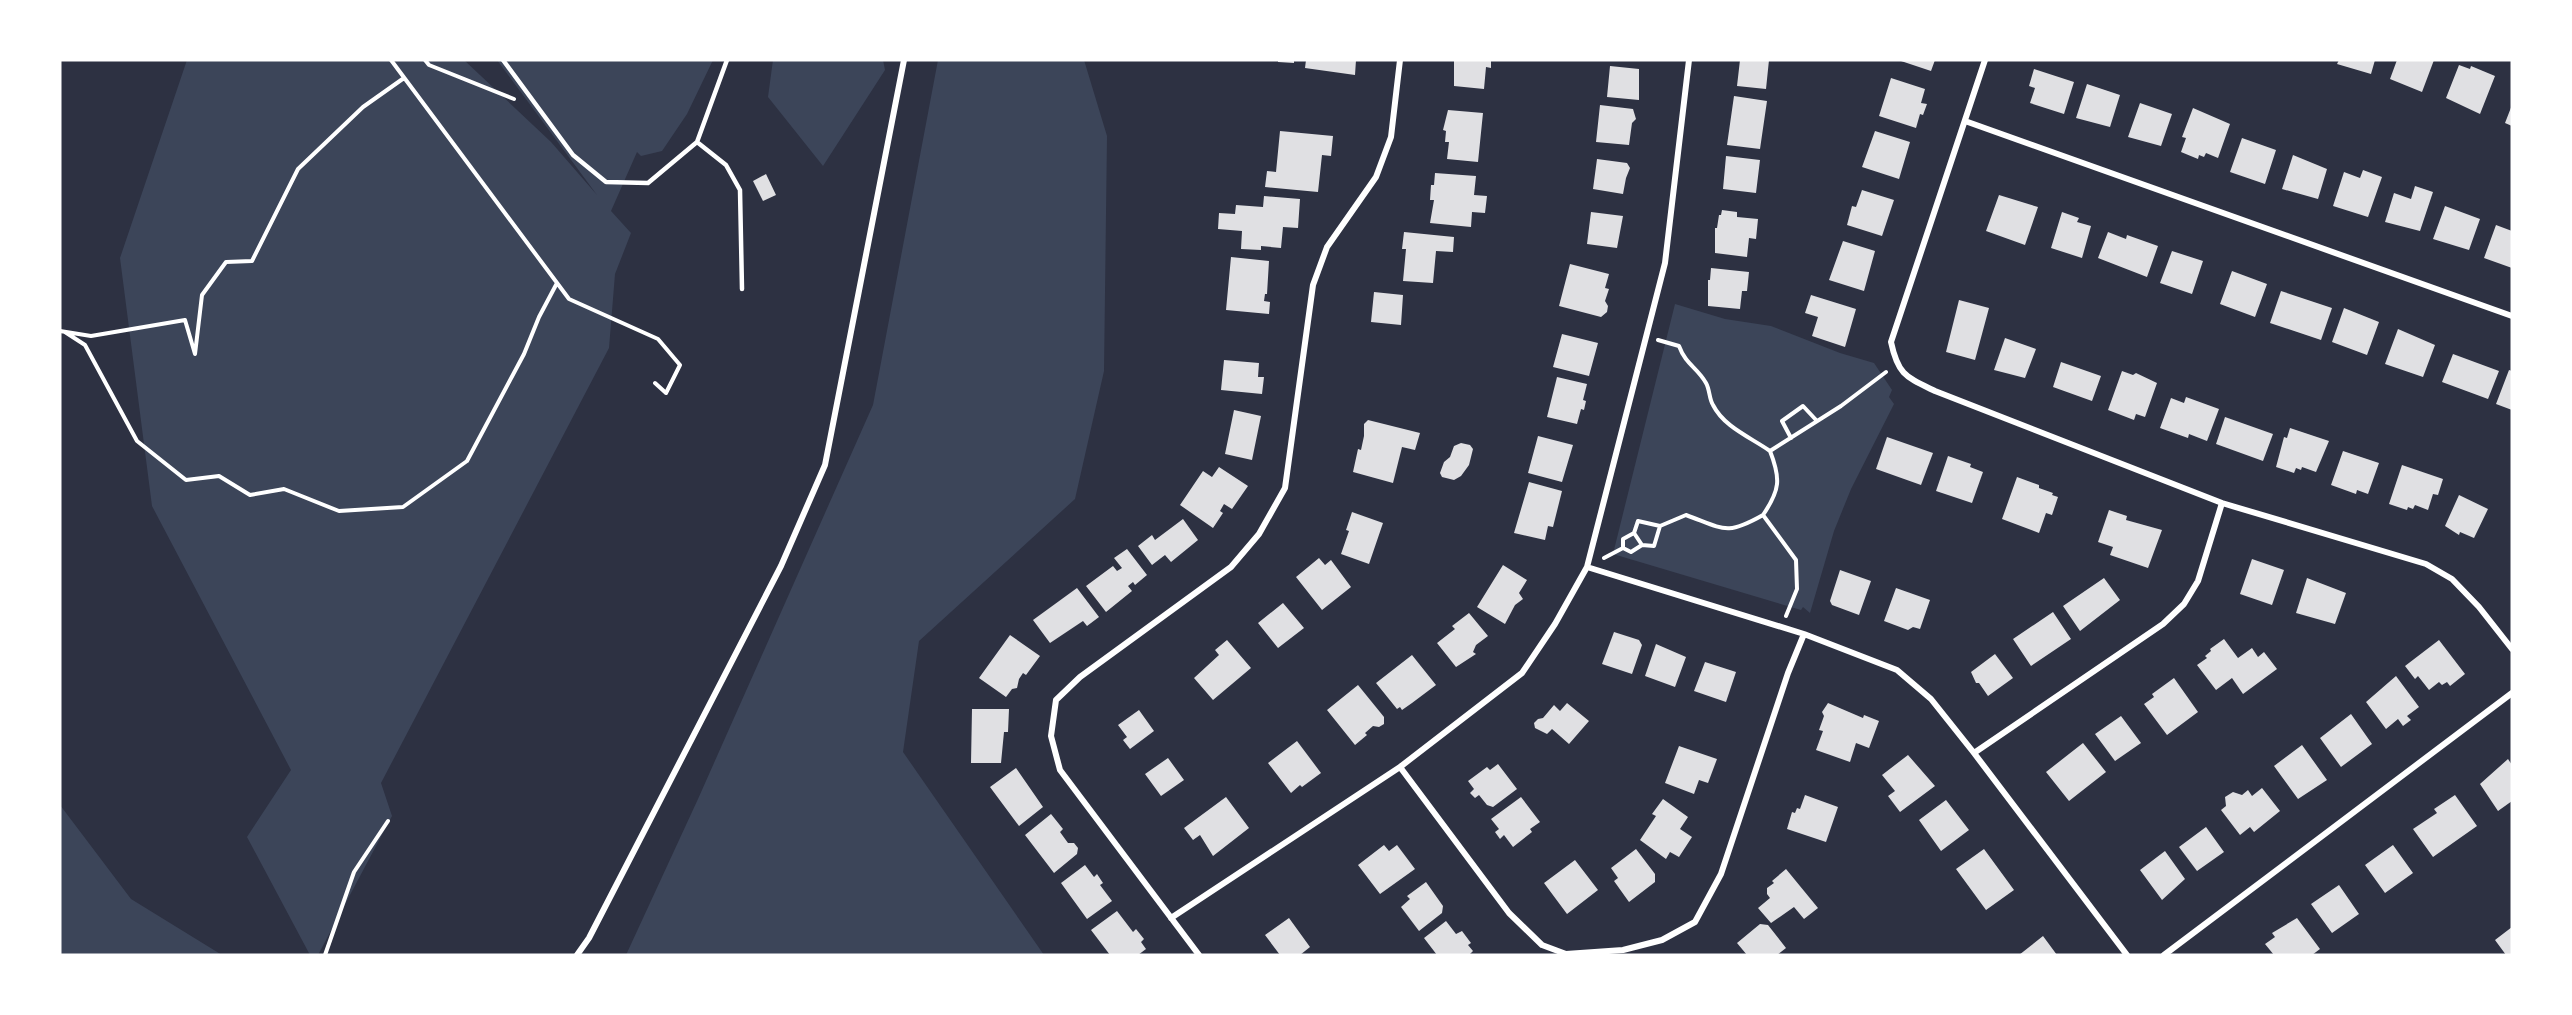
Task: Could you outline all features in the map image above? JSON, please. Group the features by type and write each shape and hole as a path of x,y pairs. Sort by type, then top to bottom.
{"street":[{"path":"577,955 589,938 781,566 825,465 904,60"},
{"path":"1199,955 1060,770 1051,736 1056,700 1080,677 1231,567 1259,534 1285,488 1313,285 1327,247 1376,177 1391,137 1400,60"},
{"path":"1171,918 1400,767 1522,673 1555,624 1587,567 1665,263 1689,60"},
{"path":"1985,60 1891,342 1896,365 1910,379 1935,391 2222,503 2426,564 2452,579 2479,607 2512,649"},
{"path":"1965,121 2512,316"},
{"path":"1974,753 2163,624 2184,604 2198,581 2222,503"},
{"path":"1587,567 1804,634 1897,670 1931,699 2127,955"},
{"path":"1400,767 1509,913 1542,945 1566,954 1623,950 1662,940 1695,922 1721,874 1788,673 1804,634"},
{"path":"2164,955 2512,693"}],"lane":[{"path":"503,60 573,154 606,182 648,183 697,142 727,60"},
{"path":"697,142 726,165 740,190 742,289"}],"path":[{"path":"391,60 569,299 658,339 680,365 666,393 655,383"},
{"path":"424,60 429,65 539,109"},
{"path":"63,332 91,336 185,320 195,354 202,295 226,262 252,261 298,169 363,107 405,78"},
{"path":"63,332 85,345 137,441 186,480 219,476 250,495 284,489 339,511 403,507 466,461 524,354 539,317 557,283"},
{"path":"1623,548 1623,539 1634,533 1638,521 1660,526 1686,515 1719,528 1740,528 1763,515 1772,502 1777,488 1778,472 1770,451 1725,423 1711,404 1707,384 1683,359 1679,346 1645,337"},
{"path":"1770,451 1896,365"},
{"path":"1791,438 1782,421 1803,406 1817,421"},
{"path":"1763,515 1796,560 1797,589 1782,627"},
{"path":"1623,548 1631,552 1642,545 1654,546 1660,526"},
{"path":"1634,533 1642,545"},
{"path":"1587,567 1623,548"},
{"path":"325,955 354,872 388,821"}],"shaded area":[{"path":"187,60 464,60 551,142 597,195 497,60 713,60 687,114 662,151 641,156 637,152 611,211 631,233 615,274 609,348 381,783 392,816 318,955 310,955 247,837 291,770 152,506 120,258"},
{"path":"773,60 883,60 885,70 823,166 768,97"},
{"path":"938,60 1084,60 1107,136 1104,371 1075,499 919,641 903,752 1044,955 626,955 873,405"},
{"path":"1675,304 1725,319 1771,326 1840,353 1874,363 1892,390 1889,397 1894,404 1851,489 1834,531 1810,613 1803,607 1801,610 1613,554"},
{"path":"60,805 131,899 222,955 60,955"}],"building":[{"path":"1278,60 1294,60 1294,63 1278,62"},
{"path":"1306,60 1356,60 1355,75 1305,68"},
{"path":"1454,60 1491,60 1491,68 1486,67 1484,89 1454,86"},
{"path":"1740,60 1769,60 1766,89 1737,86"},
{"path":"1898,60 1935,60 1931,71"},
{"path":"2339,60 2375,60 2371,74 2337,64"},
{"path":"2397,60 2434,60 2422,92 2390,79"},
{"path":"2459,65 2470,69 2471,66 2495,76 2480,114 2446,98"},
{"path":"1610,66 1639,69 1639,100 1607,97"},
{"path":"2034,69 2074,82 2064,114 2030,103 2035,88 2029,86"},
{"path":"1891,78 1925,89 1921,103 1927,104 1923,115 1920,114 1916,128 1879,116"},
{"path":"2087,84 2120,95 2110,127 2076,118"},
{"path":"1734,96 1767,101 1760,149 1727,145"},
{"path":"2140,103 2172,114 2161,146 2128,137"},
{"path":"1600,105 1633,109 1636,119 1632,123 1629,145 1596,142"},
{"path":"2512,105 2512,126 2505,123"},
{"path":"2193,108 2230,124 2218,158 2206,153 2204,157 2199,155 2198,159 2181,152 2186,138 2182,137"},
{"path":"1448,110 1483,113 1478,162 1447,159 1449,142 1445,142 1446,131 1443,130"},
{"path":"1280,131 1333,136 1331,156 1322,155 1318,192 1265,187 1267,171 1276,172"},
{"path":"1875,131 1910,142 1899,179 1862,167"},
{"path":"2242,138 2276,150 2265,184 2230,172"},
{"path":"2293,155 2327,169 2318,199 2282,189"},
{"path":"1726,156 1760,160 1756,193 1723,189"},
{"path":"1597,159 1627,163 1630,168 1623,194 1593,189"},
{"path":"2363,170 2382,177 2368,217 2333,206 2344,172 2360,178"},
{"path":"1435,173 1476,176 1474,195 1487,196 1485,213 1472,212 1471,227 1430,223 1434,200 1430,200 1431,185 1434,185"},
{"path":"766,174 776,195 763,201 753,181"},
{"path":"2415,186 2433,192 2420,231 2385,222 2394,193 2411,199"},
{"path":"1862,190 1894,200 1882,236 1847,225 1852,206 1856,207"},
{"path":"1999,195 2038,207 2025,245 1986,231"},
{"path":"1264,196 1300,199 1298,228 1283,227 1281,248 1261,246 1261,250 1241,249 1242,231 1218,229 1219,213 1235,214 1236,205 1263,207"},
{"path":"2445,206 2480,219 2469,250 2433,239"},
{"path":"1722,210 1737,212 1737,217 1758,219 1756,239 1749,238 1747,257 1715,253 1715,228 1717,228"},
{"path":"1591,212 1623,216 1617,248 1587,244"},
{"path":"2062,212 2079,218 2077,222 2091,226 2082,258 2051,248"},
{"path":"2496,225 2512,231 2512,268 2484,258"},
{"path":"1404,232 1454,237 1453,252 1436,251 1433,283 1403,281 1406,249 1402,249"},
{"path":"2108,232 2126,239 2127,235 2158,246 2147,277 2098,258"},
{"path":"1843,241 1875,251 1864,291 1829,280"},
{"path":"2172,251 2203,261 2192,294 2160,283"},
{"path":"1231,257 1269,261 1267,294 1265,294 1264,301 1270,302 1269,314 1226,310"},
{"path":"1570,264 1609,274 1605,288 1609,289 1605,301 1608,306 1607,312 1601,317 1559,306"},
{"path":"1711,268 1749,272 1747,291 1742,291 1740,309 1708,306 1708,280 1710,280"},
{"path":"2232,271 2267,284 2255,317 2220,304"},
{"path":"2281,291 2332,308 2321,340 2270,323"},
{"path":"1374,292 1403,295 1401,325 1371,322"},
{"path":"1811,295 1856,309 1845,347 1812,336 1818,317 1805,313"},
{"path":"1959,300 1989,308 1975,360 1946,352"},
{"path":"2344,308 2379,322 2367,355 2332,342"},
{"path":"2398,329 2435,345 2423,377 2385,364"},
{"path":"1562,334 1598,343 1589,376 1553,367"},
{"path":"2005,338 2036,349 2025,378 1994,370"},
{"path":"2453,354 2499,371 2488,399 2442,382"},
{"path":"1224,360 1259,363 1258,377 1264,377 1262,394 1221,390"},
{"path":"2061,362 2101,376 2092,401 2053,387"},
{"path":"2509,370 2512,371 2512,410 2496,404"},
{"path":"2122,371 2133,375 2136,373 2157,383 2145,417 2136,414 2134,420 2108,410"},
{"path":"1557,377 1587,384 1583,400 1586,401 1584,410 1581,409 1577,424 1547,417"},
{"path":"2186,397 2219,409 2207,441 2189,434 2188,438 2160,428 2171,398 2184,403"},
{"path":"1234,410 1261,416 1252,460 1225,454"},
{"path":"2225,417 2273,434 2263,461 2216,444"},
{"path":"1368,420 1420,433 1415,450 1402,447 1393,483 1353,472 1358,449 1361,450 1364,424"},
{"path":"2290,428 2329,441 2316,472 2302,467 2301,470 2296,468 2294,473 2276,467 2284,437 2287,438"},
{"path":"1538,436 1573,445 1562,482 1528,473"},
{"path":"1887,437 1933,453 1921,485 1876,469"},
{"path":"1461,443 1470,445 1473,449 1469,465 1461,476 1454,480 1442,477 1440,473 1444,462 1450,457 1454,446"},
{"path":"2343,451 2379,463 2368,494 2357,490 2356,494 2331,485"},
{"path":"1948,456 1971,464 1970,467 1983,472 1972,503 1936,491"},
{"path":"2402,465 2443,479 2438,495 2433,494 2428,510 2415,505 2413,509 2408,507 2407,510 2389,504"},
{"path":"1219,467 1248,486 1232,509 1224,504 1220,511 1223,513 1213,528 1180,505 1203,471 1212,477"},
{"path":"2017,477 2039,485 2039,488 2058,497 2052,515 2046,513 2039,533 2002,519"},
{"path":"1529,482 1562,491 1553,527 1548,526 1545,540 1514,533"},
{"path":"2459,495 2488,509 2474,538 2460,532 2459,535 2445,526"},
{"path":"2109,510 2127,516 2126,520 2162,530 2148,568 2110,555 2113,547 2098,542"},
{"path":"1352,512 1383,523 1369,564 1341,554 1349,531 1346,530"},
{"path":"1183,519 1198,540 1171,562 1165,555 1152,565 1138,546 1152,535 1155,540"},
{"path":"1127,549 1147,575 1135,585 1133,582 1128,586 1132,591 1106,612 1086,586 1113,566 1117,571 1122,568 1114,558"},
{"path":"1319,558 1325,565 1331,560 1351,587 1322,610 1296,577"},
{"path":"2252,559 2284,570 2272,605 2240,594"},
{"path":"1503,565 1527,580 1519,593 1523,599 1515,605 1505,624 1477,607"},
{"path":"1840,570 1871,581 1859,615 1832,605 1830,601"},
{"path":"2104,578 2120,600 2080,631 2063,606"},
{"path":"2307,578 2346,593 2335,624 2296,613"},
{"path":"1077,588 1099,617 1087,626 1083,621 1050,643 1033,620"},
{"path":"1896,588 1930,600 1920,629 1913,627 1908,630 1884,621"},
{"path":"1283,603 1304,628 1278,648 1258,623"},
{"path":"2053,612 2071,639 2031,666 2013,639"},
{"path":"1469,613 1488,636 1476,645 1473,652 1476,654 1456,667 1437,643 1455,629 1452,626"},
{"path":"1614,632 1639,640 1642,645 1632,674 1602,664"},
{"path":"1010,635 1040,656 1026,675 1023,673 1017,688 1012,689 1006,697 979,678"},
{"path":"2224,639 2238,658 2252,648 2258,657 2264,652 2277,669 2243,694 2232,678 2216,690 2197,665 2207,658 2205,656 2211,651 2210,649"},
{"path":"1227,640 1251,668 1213,700 1194,678 1219,655 1215,650"},
{"path":"2439,640 2465,674 2450,686 2447,682 2442,685 2439,682 2429,690 2418,676 2415,679 2405,666"},
{"path":"1656,644 1686,657 1675,687 1645,676"},
{"path":"1995,654 2013,678 1988,696 1979,683 1976,683 1971,672"},
{"path":"1412,655 1436,685 1402,710 1400,707 1397,709 1376,683"},
{"path":"1705,662 1736,672 1726,702 1694,691"},
{"path":"2396,676 2419,707 2407,716 2411,720 2403,726 2398,719 2386,729 2366,702"},
{"path":"2174,678 2198,712 2167,735 2144,704 2154,697 2152,694"},
{"path":"1358,685 1384,717 1384,724 1379,727 1373,726 1365,733 1367,735 1355,745 1327,710"},
{"path":"1567,703 1589,721 1569,744 1552,729 1547,734 1535,728 1534,723 1543,718 1554,705 1560,711"},
{"path":"1828,703 1863,718 1864,715 1879,721 1869,748 1856,743 1850,762 1816,750 1823,731 1819,730 1824,716 1822,712"},
{"path":"972,709 1009,709 1008,732 1004,732 1001,763 971,763"},
{"path":"1139,710 1154,731 1130,749 1123,740 1127,737 1118,725"},
{"path":"2351,714 2372,744 2341,767 2320,738"},
{"path":"2121,716 2141,743 2115,761 2095,734"},
{"path":"1297,741 1321,773 1291,793 1268,763"},
{"path":"2083,743 2106,772 2069,801 2046,772"},
{"path":"2302,745 2327,780 2298,799 2274,766"},
{"path":"1679,746 1717,759 1708,783 1699,780 1694,794 1665,783"},
{"path":"1908,755 1935,786 1900,812 1888,796 1895,791 1882,775"},
{"path":"1168,758 1184,780 1161,796 1145,774"},
{"path":"2508,759 2512,765 2512,801 2498,811 2480,784"},
{"path":"1498,764 1517,789 1493,807 1487,805 1479,795 1475,798 1470,793 1474,789 1468,781 1487,767 1490,770"},
{"path":"1016,768 1043,807 1019,826 990,787"},
{"path":"2262,788 2280,811 2254,832 2250,827 2240,835 2221,810 2226,806 2225,797 2233,792 2242,795 2248,790 2252,796"},
{"path":"1805,795 1838,807 1826,842 1787,829 1792,812 1795,813 1797,808 1800,809"},
{"path":"2455,795 2477,826 2433,857 2413,829 2437,813 2434,809"},
{"path":"1226,797 1249,828 1213,856 1200,835 1193,840 1184,828"},
{"path":"1521,797 1540,822 1530,829 1532,832 1513,847 1504,835 1500,839 1495,832 1499,829 1491,819"},
{"path":"1663,799 1688,817 1680,829 1692,837 1679,857 1670,852 1666,859 1640,840 1656,816 1652,814"},
{"path":"1946,800 1969,830 1941,851 1919,820"},
{"path":"1051,814 1063,829 1060,832 1068,843 1074,843 1078,848 1077,854 1054,873 1025,835"},
{"path":"2206,827 2224,852 2197,871 2179,847"},
{"path":"1384,845 1389,851 1397,845 1415,869 1380,894 1358,865"},
{"path":"2393,845 2413,873 2385,893 2365,865"},
{"path":"1636,849 1655,874 1655,882 1629,902 1614,881 1618,878 1611,868"},
{"path":"1984,849 2014,890 1986,910 1956,869"},
{"path":"2165,851 2185,879 2162,900 2140,870"},
{"path":"1575,860 1598,890 1567,914 1544,883"},
{"path":"1085,865 1094,877 1097,874 1103,883 1100,885 1112,901 1087,919 1061,883"},
{"path":"1786,869 1818,908 1804,919 1794,907 1771,923 1758,908 1770,898 1767,888 1774,883 1772,881"},
{"path":"1426,882 1443,906 1442,913 1419,931 1401,907 1410,899 1407,896"},
{"path":"2339,885 2359,914 2332,933 2311,904"},
{"path":"1117,911 1133,932 1136,929 1144,939 1141,942 1146,949 1138,955 1110,955 1091,930"},
{"path":"1289,918 1310,947 1300,955 1280,955 1265,935"},
{"path":"2297,918 2320,949 2312,955 2274,955 2265,944 2275,937 2272,933"},
{"path":"1446,921 1456,934 1462,931 1471,943 1468,945 1473,951 1469,955 1437,955 1424,938"},
{"path":"1760,924 1768,925 1786,948 1777,955 1747,955 1737,943"},
{"path":"2512,927 2512,955 2506,955 2495,940"},
{"path":"2043,936 2057,955 2019,955"}]}
